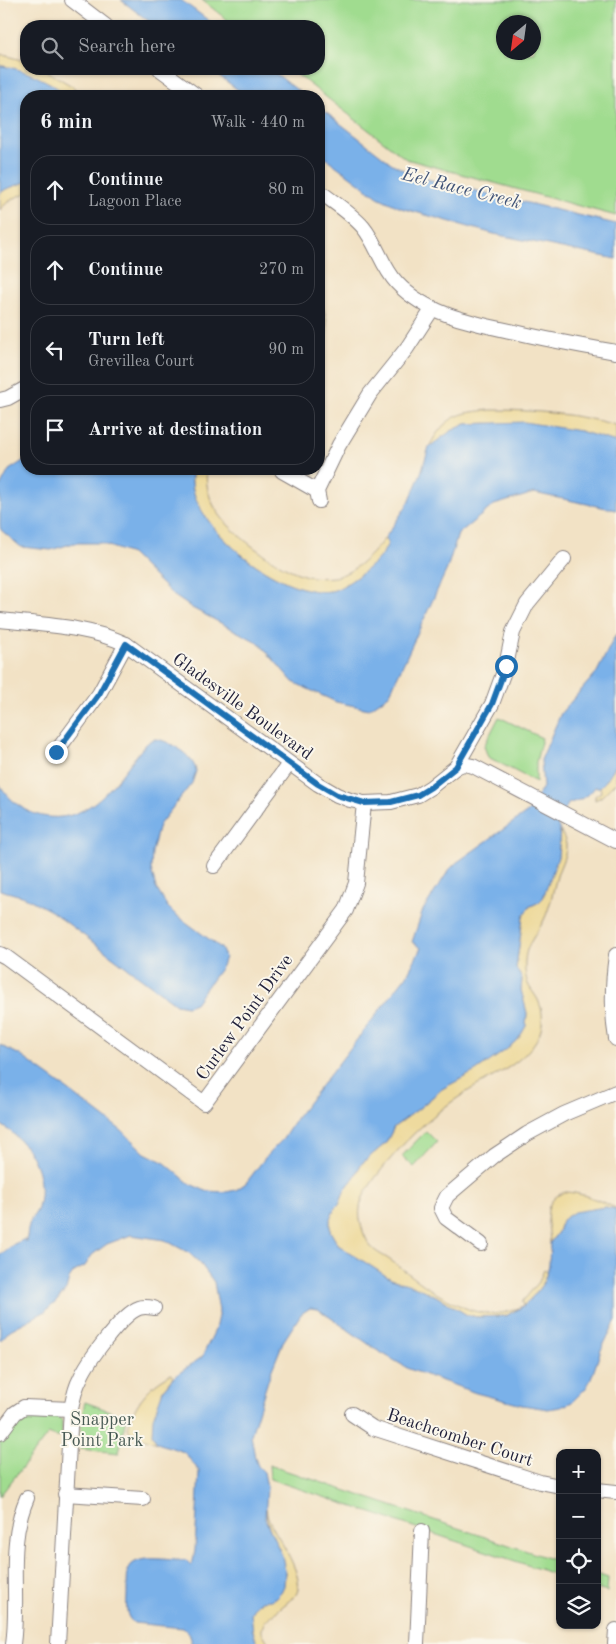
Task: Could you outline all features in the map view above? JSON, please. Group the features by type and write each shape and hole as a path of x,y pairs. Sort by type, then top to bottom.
{"street":[{"path":"72,0 98,20"},
{"path":"168,75 188,90"},
{"path":"325,196 363,228 389,273 398,284 411,295 433,308 474,324 616,352"},
{"path":"288,475 318,496 339,445 365,403 407,348 433,308"},
{"path":"0,400 20,391"},
{"path":"456,767 492,704 506,666 513,632 527,604 564,559"},
{"name":"Gladesville Boulevard","path":"0,620 84,629 110,636 126,644 289,764 337,795 364,803 391,802 418,795 456,767"},
{"path":"56,752 99,694 126,644"},
{"path":"214,866 289,764"},
{"path":"456,767 463,764 473,766 616,841"},
{"name":"Curlew Point Drive","path":"0,954 204,1103 346,910 356,883 364,803"},
{"path":"616,955 612,986 616,1039"},
{"path":"480,1244 446,1218 440,1208 447,1196 494,1156 527,1134 564,1114 616,1092"},
{"path":"58,1644 71,1409 75,1391 81,1376 126,1316 136,1309 143,1307 154,1308"},
{"path":"0,1433 16,1413 24,1407 71,1409"},
{"name":"Beachcomber Court","path":"352,1414 373,1428 540,1482 556,1485"},
{"path":"601,1490 616,1492"},
{"path":"66,1494 143,1499"},
{"path":"13,1644 16,1623 15,1544 18,1523 27,1498"},
{"path":"417,1644 422,1531"},
{"path":"615,1644 616,1630"}],"green space":[{"path":"202,0 616,0 616,216 406,159 325,96 325,90 317,90 298,75 325,75 325,20 227,20"},
{"path":"499,717 542,738 536,762 536,782 488,757 484,746"},
{"path":"426,1131 437,1142 414,1167 402,1156"},
{"name":"Snapper Point Park","path":"85,1402 126,1417 119,1453 80,1449 82,1415"},
{"path":"27,1413 58,1415 62,1421 62,1437 48,1434 0,1496 0,1443 20,1417"},
{"path":"269,1465 556,1561 556,1575 270,1479"},
{"path":"601,1575 608,1578 607,1592 601,1590"}],"sand":[{"path":"0,54 20,59 20,72 0,66"},
{"path":"28,75 53,75 76,90 59,90 50,83"},
{"path":"20,184 20,196 0,210 0,193"},
{"path":"325,316 327,325 325,339"},
{"path":"492,410 555,413 616,425 616,442 580,431 487,423 466,424 451,431 429,447 447,422 462,414"},
{"path":"193,475 206,475 210,497 214,506 230,527 269,558 282,566 307,576 334,577 342,575 362,562 385,538 388,543 380,557 351,581 331,591 311,590 288,583 263,570 239,552 218,533 202,511 193,489"},
{"path":"616,765 616,782 601,797 595,800 595,796 601,792 600,787"},
{"path":"560,830 566,844 565,855 546,914 527,950 525,958 527,980 538,1000 542,1014 541,1030 537,1039 523,1057 514,1064 465,1093 416,1131 375,1178 361,1204 361,1227 373,1249 436,1293 468,1309 490,1314 501,1313 524,1305 522,1302 539,1282 544,1270 548,1271 544,1282 525,1305 506,1316 477,1317 467,1315 436,1296 391,1279 338,1245 330,1231 330,1219 345,1189 354,1178 361,1164 386,1143 394,1127 442,1089 506,1050 519,1038 526,1026 527,1013 521,990 522,979 516,968 523,917 529,907 543,898 559,850"},
{"path":"564,1192 590,1197 616,1209 605,1207 597,1209 560,1225 558,1232 550,1243 549,1207 556,1196"},
{"path":"171,1374 173,1377 163,1390 152,1434 157,1443 131,1434 128,1428 138,1403 149,1390"},
{"path":"266,1508 267,1516 295,1569 298,1589 295,1596 265,1621 262,1632 269,1644 257,1644 251,1623 253,1610 262,1601 281,1592 285,1580 283,1560 270,1530 267,1519"}],"water":[{"path":"121,0 181,0 208,20 147,20"},
{"path":"0,66 20,70 20,75 36,76 59,90 20,90 20,184 0,193"},
{"path":"218,75 278,75 297,90 238,90"},
{"path":"325,112 391,163 414,176 616,224 616,259 494,234 401,208 378,197 325,157"},
{"path":"524,422 580,431 616,442 616,510 534,493 494,505 458,534 447,569 389,695 369,709 336,702 293,682 259,643 192,608 173,595 131,554 100,543 74,543 51,550 21,547 1,530 0,526 0,487 9,470 20,463 20,475 193,475 193,489 202,511 218,533 239,552 263,570 288,583 311,590 331,591 361,574 377,560 388,543 385,538 409,502 429,447 451,431 466,424"},
{"path":"616,634 616,765 600,787 595,787 584,798 569,803 556,822 560,830 558,857 543,898 529,907 523,917 516,968 522,979 521,990 527,1013 526,1026 519,1038 506,1050 476,1071 442,1089 394,1127 386,1143 361,1164 354,1178 345,1189 330,1219 330,1231 338,1245 391,1279 414,1286 436,1296 467,1315 477,1317 506,1316 525,1305 544,1282 549,1265 550,1243 558,1232 562,1220 574,1212 605,1207 616,1209 616,1320 601,1350 591,1379 586,1388 572,1402 561,1407 548,1409 522,1405 476,1393 409,1369 380,1352 318,1309 310,1308 301,1314 283,1342 269,1377 251,1435 255,1458 258,1466 264,1472 267,1488 265,1519 282,1555 285,1571 284,1586 281,1592 271,1600 257,1603 251,1613 257,1644 191,1644 190,1635 183,1628 134,1623 129,1617 127,1610 128,1571 131,1565 145,1559 186,1560 191,1565 193,1560 199,1471 184,1452 157,1443 152,1434 153,1418 163,1390 175,1376 202,1357 215,1330 219,1311 214,1282 200,1263 189,1253 165,1240 131,1235 107,1244 92,1255 85,1266 74,1272 69,1279 66,1290 55,1303 44,1312 10,1330 0,1341 0,1255 14,1244 25,1239 26,1241 30,1223 38,1208 40,1183 38,1171 27,1149 10,1131 0,1124 0,1045 20,1055 67,1089 122,1131 145,1153 165,1163 190,1184 206,1191 226,1192 236,1190 246,1183 268,1154 283,1139 297,1117 407,975 421,948 412,942 423,910 449,870 529,811 543,787 541,760 561,713 597,672"},
{"path":"155,739 167,742 180,750 191,760 196,771 192,783 159,825 152,852 151,869 156,888 167,906 175,914 221,948 225,957 222,966 195,1003 187,1006 176,1004 51,911 25,897 0,890 0,785 12,800 29,812 42,816 57,817 71,815 83,810 106,793 148,742"}],"route":[{"path":"56,752 99,694 126,644 318,784 350,800 364,803 391,802 418,795 440,781 456,767 492,704 506,666"}],"water label":[{"name":"Eel Race Creek","path":"462,187"}]}
